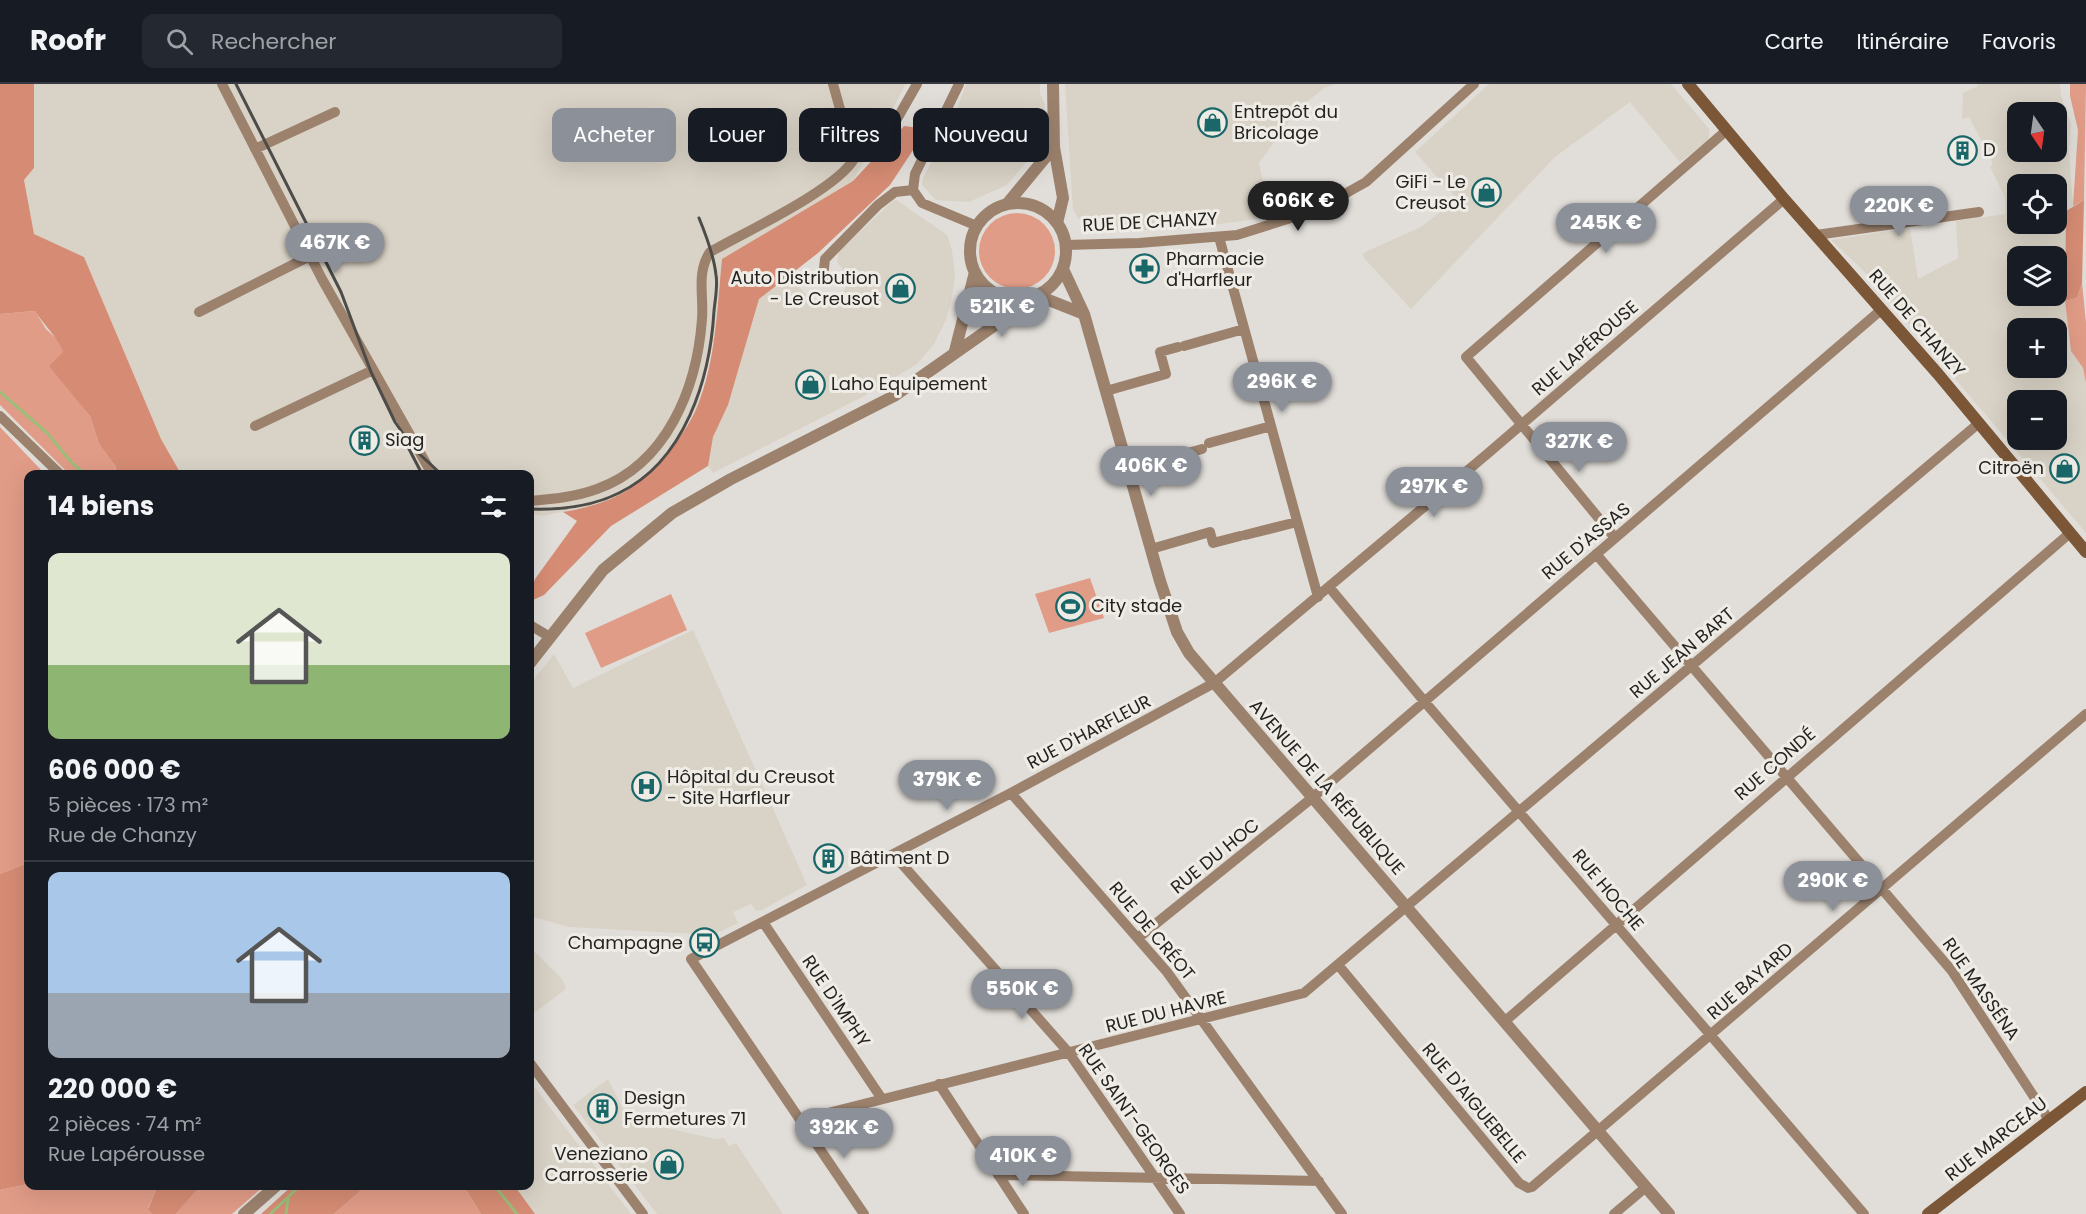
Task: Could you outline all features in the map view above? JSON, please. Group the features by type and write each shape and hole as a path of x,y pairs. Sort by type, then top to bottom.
{"main road":[{"name":"RUE DE CHANZY","path":"1688,84 1784,199 1979,423 2086,552"},
{"name":"RUE DE CHANZY","path":"2070,533 2086,559"},
{"name":"RUE MARCEAU","path":"1928,1214 2086,1092"}],"street":[{"path":"222,84 310,256 430,470"},
{"path":"833,84 840,108"},
{"path":"901,112 917,84"},
{"path":"959,84 915,174 912,190 922,203 977,226"},
{"path":"1053,84 1054,147 1063,198 1058,223 1066,245 1063,269 1047,289 1036,295 1022,298 1008,298 994,292 975,272 970,256 971,241 977,226 995,209 1007,204 1035,206 1058,223"},
{"name":"RUE DE CHANZY","path":"1066,245 1237,235 1288,221 1316,210 1366,182 1474,84"},
{"path":"255,149 335,112"},
{"path":"1615,538 1520,426 1466,357 1727,130"},
{"path":"1007,204 1054,147"},
{"path":"534,501 569,497 599,489 645,460 678,415 686,395 699,343 702,270 710,252 828,186 847,172 852,162"},
{"path":"823,278 825,259 878,205 895,192 912,190"},
{"name":"RUE LAPÉROUSE","path":"1214,683 1520,426 1784,199"},
{"path":"1816,236 1979,212"},
{"path":"1219,237 1318,597"},
{"path":"199,312 310,256"},
{"name":"AVENUE DE LA RÉPUBLIQUE","path":"1063,269 1084,314 1151,549 1177,632 1189,653 1669,1214"},
{"path":"955,351 975,272"},
{"path":"1036,295 1084,314"},
{"path":"534,658 603,570 672,513 731,479 894,396 1015,311 1022,298"},
{"name":"RUE D'ASSAS","path":"1312,798 1881,310"},
{"path":"1106,391 1166,374 1160,352 1244,328"},
{"path":"255,426 374,370"},
{"path":"0,416 56,470"},
{"name":"RUE JEAN BART","path":"1406,907 1979,423"},
{"path":"1127,470 1271,426"},
{"path":"1151,549 1210,532 1213,543 1297,522"},
{"name":"RUE CONDÉ","path":"1504,1022 2070,533"},
{"name":"RUE MASSÉNA","path":"1596,555 1952,971 2049,1120"},
{"name":"RUE HOCHE","path":"1329,587 1424,702 1864,1214"},
{"path":"534,627 550,637"},
{"name":"RUE D'HARFLEUR","path":"800,1120 692,959 894,855 1214,683"},
{"name":"RUE BAYARD","path":"1599,1132 2086,714"},
{"name":"RUE DE CRÉOT","path":"1011,793 1138,938 1204,1020 1342,1214"},
{"name":"RUE DU HOC","path":"1138,938 1312,798"},
{"name":"RUE SAINT-GEORGES","path":"894,855 1069,1053 1180,1214"},
{"name":"RUE DU HAVRE","path":"800,1120 1304,993 1339,966 1406,907"},
{"name":"RUE D'IMPHY","path":"763,922 882,1099"},
{"name":"RUE D'AIGUEBELLE","path":"1339,966 1524,1186 1528,1188 1537,1183 1599,1132"},
{"path":"534,1068 643,1214"},
{"path":"939,1084 1024,1214"},
{"path":"800,1120 864,1214"},
{"path":"998,1175 1319,1181"},
{"path":"1614,1214 1646,1187"},
{"path":"244,1214 271,1190"}],"shaded area":[{"path":"0,84 34,84 34,168 24,180 34,234 84,257 161,439 179,470 115,470 116,467 99,444 90,416 49,366 63,352 55,337 35,311 0,314"},
{"path":"34,84 906,84 893,108 799,108 799,162 863,162 853,181 722,259 714,339 697,408 668,454 622,494 585,508 542,516 534,515 534,470 179,470 161,439 84,257 34,234 24,180 34,168"},
{"path":"966,84 1040,84 1040,94 1045,105 1045,108 957,108"},
{"path":"1065,84 1335,84 1324,88 1298,109 1259,163 1271,217 1190,228 1100,232 1084,226 1073,210"},
{"name":"GiFi - Le Creusot","path":"1489,84 1671,84 1710,130 1708,141 1680,162 1630,102 1555,157 1411,309 1364,258 1363,253 1421,227 1457,199 1415,152"},
{"path":"1977,84 2060,84 2063,102 2007,102 2007,162 2067,162 2067,113 2071,124 2069,150 2073,206 2067,210 2067,174 2007,174 2007,234 2066,234 2066,246 2007,246 2007,306 2066,306 2071,351 2083,368 2086,383 2086,533 2016,450 2067,450 2067,390 2007,390 2007,440 1862,269 1831,240 1910,228 1918,279 1958,258 1956,221 2005,214 2005,197 1990,167 1993,163 1969,117 1962,119 1963,93 1978,86"},
{"path":"2070,84 2086,84 2084,200 2073,206 2078,130 2070,96"},
{"path":"904,126 913,127 913,150 890,185 818,253 759,299 728,405 713,437 708,466 611,526 544,595 534,600 535,579 577,521 563,512 598,504 630,489 664,457 692,418 703,389 712,353 722,259 853,181 871,162 901,162 901,129"},
{"path":"931,162 1027,162 1007,185 969,202 936,200 922,185"},
{"path":"895,199 947,235 952,250 955,275 952,297 946,320 934,344 917,364 864,396 713,473 708,466 708,456 713,437 728,405 759,299 788,275 815,304 825,306 840,300 847,284 845,273 837,262 839,251"},
{"path":"2084,200 2082,283 2077,298 2067,300 2066,246 2067,210"},
{"path":"1017,213 1031,216 1044,224 1052,237 1055,251 1052,265 1044,278 1031,286 1017,289 1003,286 990,278 982,265 979,251 982,237 990,224 1003,216"},
{"path":"2082,283 2086,322 2086,383 2083,368 2071,351 2066,306 2067,300 2077,298"},
{"path":"35,311 46,329 61,343 77,399 90,416 99,444 116,467 115,470 65,470 0,405 0,314"},
{"path":"0,427 41,470 24,470 24,865 0,874"},
{"name":"City stade","path":"1090,578 1104,618 1049,633 1035,594"},
{"path":"671,594 687,630 601,668 585,633"},
{"name":"Hôpital du Creusot - Site Harfleur","path":"693,630 807,885 762,910 756,911 751,904 733,912 738,923 713,935 569,927 534,917 534,680 554,654 573,688"},
{"path":"24,865 24,1185 0,1190 0,874"},
{"path":"534,951 562,979 566,989 534,1013"},
{"path":"608,1079 623,1109 635,1116 658,1126 715,1139 724,1138 729,1146 736,1143 783,1214 657,1214 573,1105"},
{"path":"534,1086 631,1214 535,1214 518,1190 534,1190"},
{"path":"24,1185 24,1190 156,1190 148,1208 152,1214 0,1214 0,1190"},
{"path":"156,1190 199,1190 176,1214 152,1214 148,1209"},
{"path":"259,1190 232,1214 176,1214 196,1191"},
{"path":"287,1190 361,1190 334,1214 261,1214"},
{"path":"361,1190 466,1190 481,1214 334,1214"},
{"path":"466,1190 518,1190 535,1214 481,1214"}],"waterway":[{"path":"0,392 47,433 80,470"},
{"path":"270,1214 296,1190"},
{"path":"498,1190 517,1214"},
{"path":"286,1214 288,1198"}],"railway":[{"path":"236,84 341,292 371,372 395,422 413,448 437,470"},
{"path":"534,509 575,507 598,502 619,493 642,479 661,461 677,439 690,416 707,364 716,293 717,279 713,260 699,218"},
{"path":"408,447 420,470"}],"place":[{"name":"Entrepôt du Bricolage","path":"1213,122"},
{"name":"D","path":"1962,150"},
{"name":"GiFi - Le Creusot","path":"1487,192"},
{"name":"Pharmacie d'Harfleur","path":"1145,269"},
{"name":"Auto Distribution - Le Creusot","path":"900,288"},
{"name":"Laho Equipement","path":"810,384"},
{"name":"Siag","path":"364,440"},
{"name":"Citroën","path":"2065,468"},
{"name":"City stade","path":"1070,606"},
{"name":"Hôpital du Creusot - Site Harfleur","path":"646,787"},
{"name":"Bâtiment D","path":"829,858"},
{"name":"Champagne","path":"704,943"},
{"name":"Design Fermetures 71","path":"603,1108"},
{"name":"Veneziano Carrosserie","path":"669,1164"}]}
